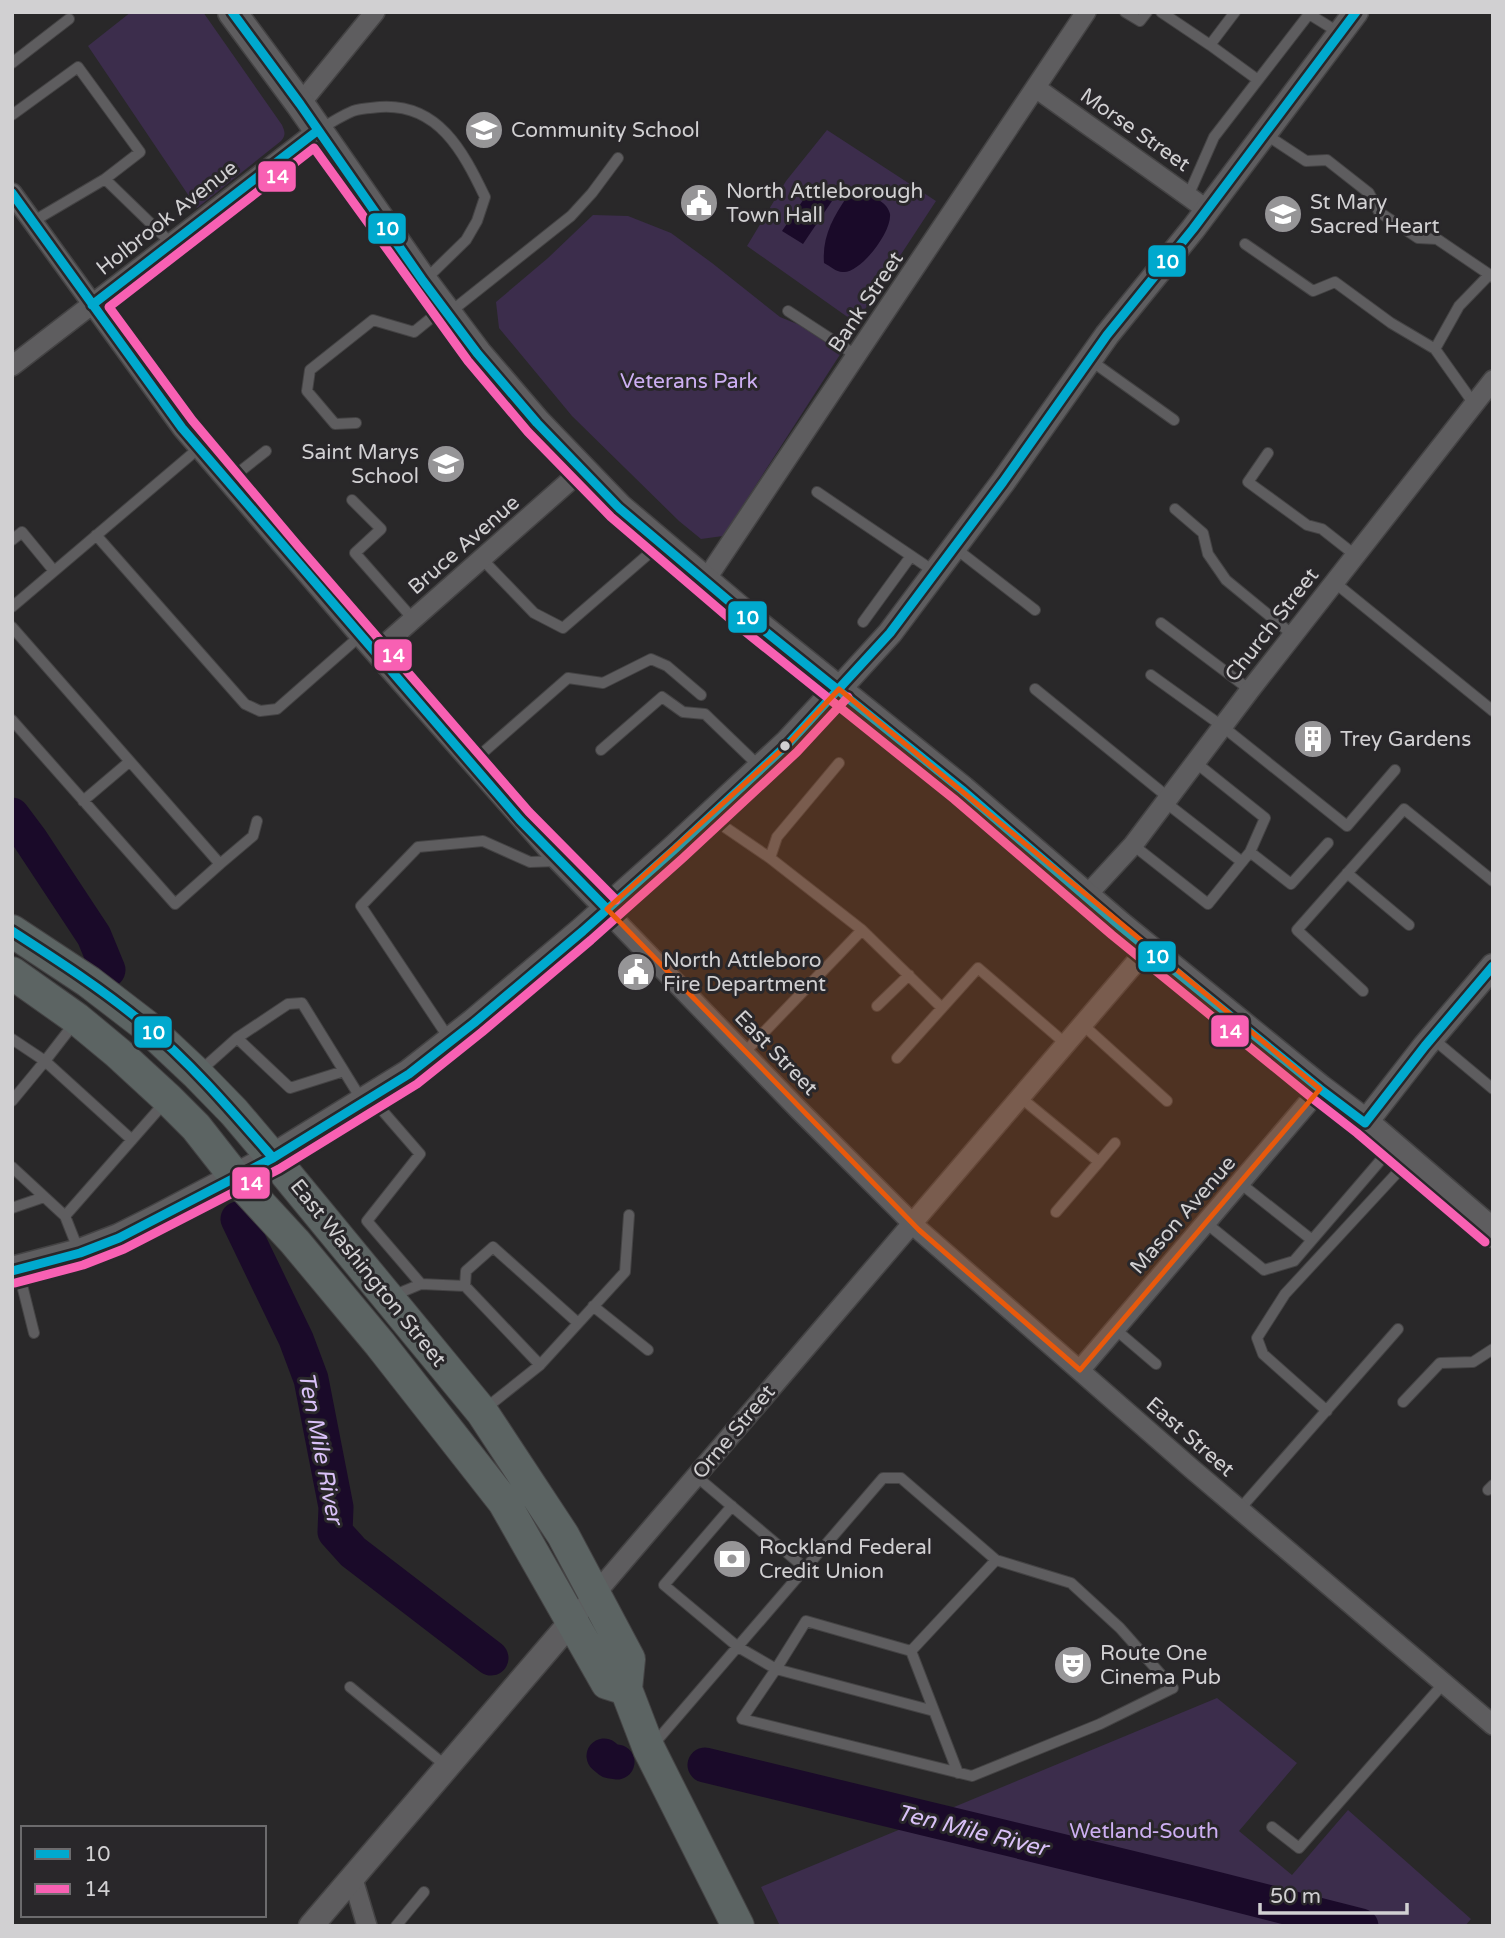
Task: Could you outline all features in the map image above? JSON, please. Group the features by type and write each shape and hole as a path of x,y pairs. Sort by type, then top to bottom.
{"main road":[{"path":"232,12 477,353 537,423 619,508 705,582 962,790 1147,948 1365,1123 1493,1233"},
{"path":"15,1270 79,1253 119,1238 236,1178 409,1074 607,909 789,743 838,690"},
{"name":"East Washington Street","path":"12,931 120,1005 197,1073 273,1157 482,1412 563,1535 629,1659 626,1689 649,1749 738,1926"},
{"name":"East Washington Street","path":"12,972 77,1019 118,1053 197,1127 236,1178 295,1242 380,1344 504,1502 607,1683 626,1689"}],"street":[{"path":"300,104 374,12"},
{"name":"Bank Street","path":"705,582 1086,12"},
{"path":"838,690 890,634 936,573 1107,335 1197,203 1264,134 1356,12"},
{"name":"Morse Street","path":"1036,88 1197,203"},
{"name":"Holbrook Avenue","path":"12,366 317,131"},
{"name":"East Street","path":"12,193 182,428 359,636 558,861 912,1223 1239,1510 1493,1725"},
{"name":"Church Street","path":"1086,897 1133,845 1222,726 1493,380"},
{"name":"Bruce Avenue","path":"375,653 582,470"},
{"name":"Orne Street","path":"311,1926 1147,948"},
{"path":"1365,1123 1432,1038 1490,977"},
{"name":"Mason Avenue","path":"1080,1370 1320,1089"},
{"path":"352,1875 367,1926"}],"lane":[{"path":"1125,12 1140,21 1147,12"},
{"path":"1161,12 1258,80"},
{"path":"1210,45 1235,12"},
{"path":"1197,203 1214,136 1308,13 1340,34"},
{"path":"12,63 69,19"},
{"path":"12,115 78,67 140,152 105,179 32,222"},
{"path":"317,131 355,110 396,106 421,113 437,123 469,163 485,197 477,221 466,240 424,281"},
{"path":"1264,134 1306,160 1327,160 1368,193 1379,212 1418,238 1437,239 1491,276 1459,306 1435,349"},
{"path":"356,423 335,424 307,391 310,370 373,320 414,332 446,311 571,216 618,158"},
{"path":"105,179 172,244"},
{"path":"1245,244 1313,291 1335,282 1391,323 1435,349 1474,404"},
{"path":"788,311 857,356"},
{"path":"1090,359 1174,420"},
{"path":"12,607 199,448"},
{"path":"228,481 266,451"},
{"path":"1268,453 1248,482 1307,525 1322,529 1355,555"},
{"path":"817,492 936,573"},
{"path":"352,500 381,529 355,553 413,620"},
{"path":"1175,509 1203,533 1208,554 1226,580 1293,635"},
{"path":"12,540 22,532 54,570"},
{"path":"96,535 245,704 260,711 277,709 359,636"},
{"path":"482,559 534,613 563,628 660,543"},
{"path":"954,548 1035,610"},
{"path":"863,622 911,556"},
{"path":"1334,582 1493,710"},
{"path":"1161,623 1250,690"},
{"path":"12,627 220,864"},
{"path":"470,763 568,678 603,683 651,659 667,666 701,695"},
{"path":"1151,675 1222,726 1347,826 1395,770"},
{"path":"1035,689 1242,862"},
{"path":"601,750 662,697 683,712 705,714 761,769"},
{"path":"12,720 175,904 253,836 257,821"},
{"path":"83,801 129,762"},
{"path":"1133,845 1208,904 1250,852 1265,818 1195,762"},
{"path":"770,858 777,837 839,763"},
{"path":"1363,991 1297,930 1404,808 1493,881"},
{"path":"710,816 770,858 862,930 942,1008"},
{"path":"451,1041 361,906 418,847 483,841 530,862 558,861"},
{"path":"1250,852 1291,884 1328,843"},
{"path":"1348,873 1409,925"},
{"path":"744,1053 862,930"},
{"path":"897,1058 978,968 1066,1044"},
{"path":"877,1006 909,975"},
{"path":"197,1073 237,1038 288,1004 302,1003 344,1071 367,1100 420,1154 367,1221 421,1284"},
{"path":"12,1101 77,1019"},
{"path":"1082,1024 1167,1101"},
{"path":"237,1038 290,1088 344,1071"},
{"path":"1432,1038 1493,1089"},
{"path":"12,1039 45,1061 132,1139"},
{"path":"1020,1097 1099,1162"},
{"path":"65,1216 168,1099"},
{"path":"1056,1212 1115,1143"},
{"path":"1206,1223 1264,1270 1294,1261 1312,1240 1401,1154"},
{"path":"1327,1411 1264,1354 1257,1338 1284,1294 1401,1154"},
{"path":"12,1167 65,1216 79,1253"},
{"path":"1240,1183 1312,1240"},
{"path":"12,1208 44,1197"},
{"path":"482,1412 540,1365 625,1272 629,1215"},
{"path":"465,1286 466,1271 493,1247 578,1324"},
{"path":"15,1270 34,1333"},
{"path":"388,1298 421,1284 465,1286 540,1365"},
{"path":"593,1306 648,1350"},
{"path":"1115,1329 1156,1364"},
{"path":"1239,1510 1398,1329"},
{"path":"1402,1402 1440,1363 1473,1362 1493,1349"},
{"path":"696,1476 806,1568"},
{"path":"649,1749 883,1478 901,1478 996,1560 1071,1583 1120,1628 1173,1688 1100,1724 972,1776 742,1719 806,1621 911,1651"},
{"path":"732,1506 664,1585 738,1647 776,1669 934,1711"},
{"path":"911,1651 996,1560"},
{"path":"911,1651 958,1773"},
{"path":"1272,1827 1298,1848 1444,1683"},
{"path":"350,1687 447,1766"},
{"path":"396,1926 424,1892"}],"highlighted area":[{"path":"839,689 1320,1089 1080,1370 919,1230 607,909 789,743"}],"green space":[{"path":"131,12 203,12 284,130 281,141 197,208 88,46"},
{"path":"827,130 936,201 856,323 747,246 786,181"},
{"name":"Veterans Park","path":"593,215 628,216 671,233 780,317 802,326 841,353 723,536 701,539 679,521 572,416 499,328 496,302"},
{"name":"Wetland-South","path":"1217,1698 1297,1763 1239,1831 1292,1875 1348,1810 1471,1919 1465,1926 780,1926 761,1887"}],"shaded area":[{"path":"812,187 832,201 803,244 782,231"},
{"path":"866,193 887,207 890,214 886,231 874,250 859,265 851,270 839,271 824,263 830,228 847,197"}],"waterway":[{"name":"Ten Mile River","path":"12,815 94,936 108,970"},
{"name":"Ten Mile River","path":"238,1219 296,1339 311,1379 336,1507 335,1532 353,1552 491,1658"},
{"name":"Ten Mile River","path":"604,1756 617,1762"},
{"name":"Ten Mile River","path":"705,1765 1361,1926"}],"transit line":[{"name":"10","path":"232,12 477,353 537,423 619,508 750,619 962,790 1120,926 1365,1123"},
{"name":"10","path":"12,1271 80,1253 119,1238 273,1158 409,1074 583,931 789,743 890,633 1003,482 1107,335 1193,229 1356,12"},
{"name":"10","path":"92,305 317,131"},
{"name":"14","path":"616,900 529,812 299,547 192,420 109,307 314,148 468,361 528,432 611,517 742,629 954,799 1112,935 1357,1133 1485,1242"},
{"name":"10","path":"12,193 182,428 520,820 607,909"},
{"name":"14","path":"15,1283 83,1265 124,1249 279,1169 417,1084 591,940 683,858 797,752 848,697"},
{"name":"10","path":"12,931 95,987 161,1038 211,1088 273,1158"},
{"name":"10","path":"1365,1123 1425,1046 1493,966"}],"place":[{"name":"Community School","path":"484,130"},
{"name":"North Attleborough Town Hall","path":"699,203"},
{"name":"St Mary Sacred Heart","path":"1283,214"},
{"name":"Saint Marys School","path":"446,464"},
{"name":"Trey Gardens","path":"1313,739"},
{"name":"North Attleboro Fire Department","path":"636,972"},
{"name":"Rockland Federal Credit Union","path":"732,1559"},
{"name":"Route One Cinema Pub","path":"1073,1665"}]}
